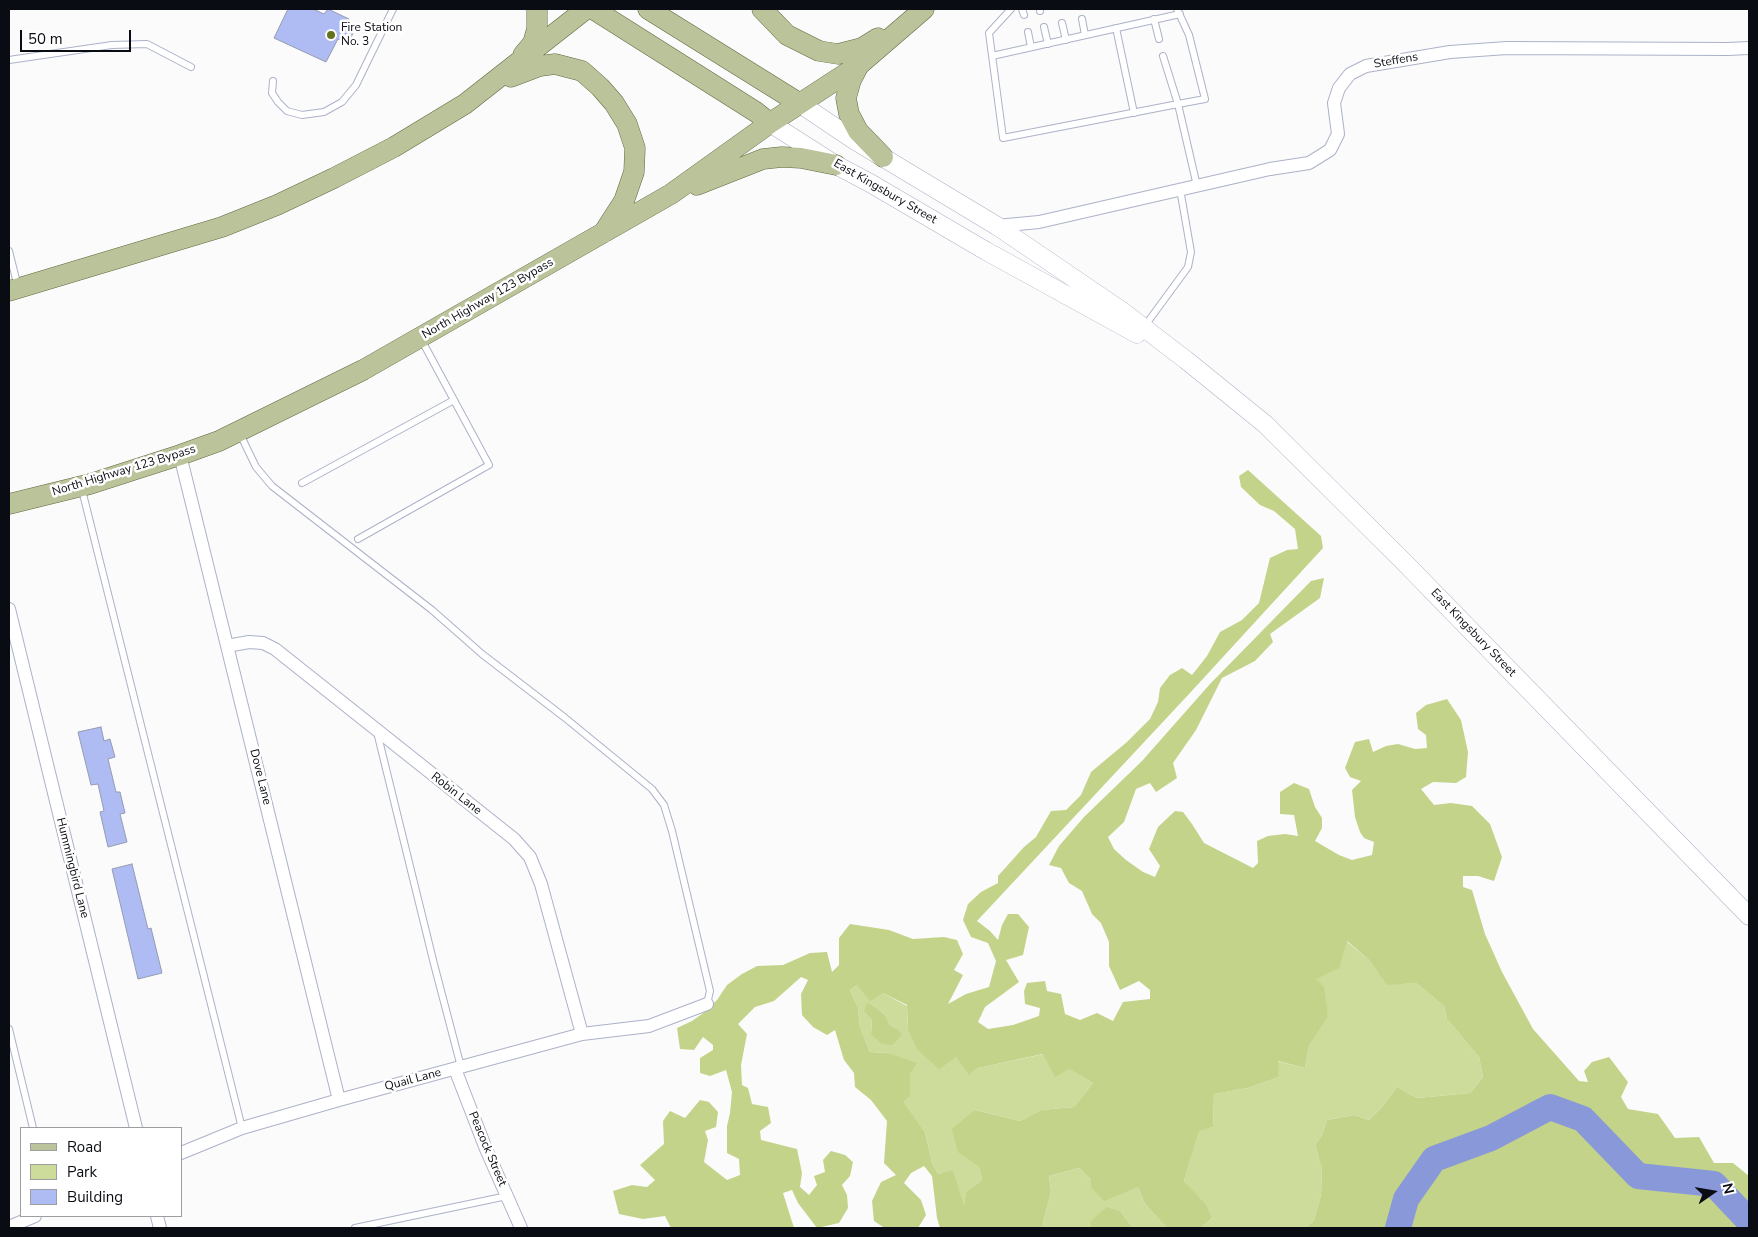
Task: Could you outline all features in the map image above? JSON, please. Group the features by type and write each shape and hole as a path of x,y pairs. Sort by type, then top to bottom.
{"main road":[{"path":"515,66 533,43 537,29 537,9"},
{"path":"464,104 586,9"},
{"name":"East Kingsbury Street","path":"593,9 836,165 986,251 1186,360"},
{"name":"East Kingsbury Street","path":"648,9 799,103 854,140 997,226 1143,328 1265,424 1404,562 1749,916"},
{"path":"762,9 787,35 819,51 838,54 862,48 918,9"},
{"name":"North Highway 123 Bypass","path":"9,504 81,486 180,455 239,431 363,370 671,194 770,122 859,65 924,9"},
{"path":"14,290 222,227 277,205 394,147 510,77 540,66 555,64 582,72 600,87 614,103 627,124 635,148 634,172 624,201 603,234"},
{"path":"859,65 851,80 846,98 849,114 858,130 883,156"},
{"path":"671,194 764,159 782,157 801,158 836,165"}],"street":[{"name":"Steffens","path":"997,226 1038,222 1270,169 1309,163 1330,150 1338,134 1334,103 1339,88 1350,74 1366,66 1450,52 1507,48 1749,48"},
{"name":"Dove Lane","path":"180,455 338,1100"},
{"name":"Hummingbird Lane","path":"9,609 136,1127"},
{"name":"Robin Lane","path":"227,646 249,642 263,643 269,646 514,839 530,857 541,884 582,1034"},
{"name":"Quail Lane","path":"182,1154 242,1128 338,1100 582,1034 649,1026 708,1004"},
{"name":"Peacock Street","path":"458,1068 486,1149 521,1228"},
{"path":"9,1227 33,1217"}],"lane":[{"path":"273,81 272,93 287,111 302,115 324,112 342,102 356,85 393,9"},
{"path":"992,56 1179,12 1189,35 1205,99 1003,138 992,56 989,32 1011,9"},
{"path":"1082,19 1085,35"},
{"path":"1154,19 1159,39"},
{"path":"1062,23 1066,40"},
{"path":"1044,27 1048,44"},
{"path":"1116,28 1134,113"},
{"path":"1028,32 1031,47"},
{"path":"9,60 112,45 147,44 191,67"},
{"path":"1163,56 1178,104 1197,186"},
{"path":"1143,328 1188,267 1191,252 1180,189"},
{"path":"9,251 14,290"},
{"path":"358,539 489,466 420,338"},
{"path":"302,483 454,400"},
{"path":"239,431 256,467 272,486 417,598 482,654 564,717 652,789 664,805 672,831 710,991 708,1004"},
{"path":"81,486 242,1128"},
{"path":"376,730 458,1068"},
{"path":"9,1029 33,1127"},
{"path":"355,1228 507,1196"}],"green space":[{"path":"1248,470 1321,536 1323,548 977,921 998,940 1002,925 1008,914 1018,914 1029,927 1023,955 1006,960 1019,982 985,1007 978,1022 988,1029 1013,1025 1039,1016 1040,1008 1025,1004 1024,991 1027,983 1045,981 1047,991 1061,994 1065,1014 1080,1020 1097,1013 1113,1021 1123,1002 1150,999 1150,990 1139,981 1120,990 1109,966 1109,942 1101,923 1092,914 1082,891 1069,883 1061,868 1049,865 1059,846 1084,817 1142,761 1210,684 1311,581 1324,578 1320,598 1270,634 1273,642 1255,661 1222,678 1196,730 1173,763 1177,778 1156,792 1150,783 1136,789 1124,822 1108,837 1114,849 1143,872 1155,877 1160,866 1149,849 1158,827 1175,811 1183,812 1204,843 1253,868 1258,863 1257,841 1268,836 1285,834 1298,836 1294,815 1280,814 1280,792 1294,783 1309,789 1315,807 1322,818 1322,828 1315,841 1352,860 1372,855 1374,842 1364,838 1355,817 1352,790 1361,781 1350,777 1345,768 1355,742 1369,739 1373,752 1386,746 1398,744 1415,749 1427,748 1426,735 1418,729 1416,713 1426,705 1447,699 1461,720 1468,752 1466,777 1456,783 1433,782 1421,789 1434,805 1451,803 1472,806 1490,824 1502,857 1494,881 1478,876 1463,876 1463,887 1472,890 1485,934 1502,972 1533,1029 1579,1081 1588,1082 1584,1071 1592,1062 1609,1057 1628,1082 1621,1097 1628,1109 1658,1114 1675,1138 1699,1137 1714,1163 1733,1163 1749,1176 1749,1228 1305,1228 1314,1220 1321,1195 1322,1169 1315,1145 1322,1135 1327,1120 1354,1115 1369,1120 1383,1106 1397,1087 1417,1098 1470,1093 1483,1077 1479,1057 1447,1019 1444,1006 1416,983 1387,985 1369,960 1347,941 1339,968 1316,979 1324,987 1328,1016 1309,1046 1305,1068 1278,1061 1279,1077 1248,1088 1214,1094 1213,1127 1199,1131 1184,1181 1206,1205 1212,1218 1201,1228 1167,1228 1145,1204 1138,1187 1104,1201 1091,1187 1091,1180 1079,1168 1049,1176 1051,1192 1043,1222 1044,1228 940,1228 932,1176 924,1166 911,1173 904,1183 921,1200 926,1215 918,1228 885,1228 880,1225 874,1221 872,1201 881,1182 896,1175 884,1163 887,1121 871,1100 855,1087 854,1073 844,1060 835,1030 827,1035 813,1027 802,1015 801,994 808,980 801,977 774,1001 755,1007 738,1024 747,1034 741,1065 742,1085 748,1088 752,1104 768,1107 771,1123 760,1131 761,1140 797,1149 802,1173 800,1187 809,1195 817,1185 814,1176 825,1172 823,1160 831,1151 845,1155 853,1162 850,1176 842,1185 847,1195 848,1208 839,1223 817,1228 798,1203 792,1190 783,1193 794,1228 671,1228 665,1216 643,1219 619,1214 613,1191 632,1185 647,1187 655,1180 640,1165 664,1144 663,1121 670,1111 685,1118 700,1100 709,1102 718,1112 716,1127 705,1131 708,1140 704,1162 727,1180 740,1175 739,1159 727,1153 727,1126 732,1092 726,1070 710,1076 700,1073 700,1058 713,1050 713,1045 703,1037 694,1050 680,1049 677,1028 702,1014 717,1000 727,985 742,974 757,966 783,965 810,953 827,952 832,972 839,965 839,938 850,924 889,930 913,939 944,937 957,940 963,954 954,970 963,975 948,1004 966,994 989,987 996,961 988,943 971,937 963,920 968,904 981,892 998,883 998,876 1024,847 1036,837 1051,811 1066,810 1081,795 1091,772 1127,742 1150,719 1158,702 1160,688 1170,675 1182,668 1192,675 1207,656 1220,632 1242,620 1259,603 1270,558 1287,550 1298,549 1295,529 1274,511 1260,505 1241,487 1239,476","holes":["857,985 870,1001 883,993 907,1005 908,1029 917,1049 939,1069 956,1057 969,1075 978,1068 1043,1054 1055,1077 1069,1069 1093,1083 1074,1107 1041,1110 1020,1121 975,1110 952,1129 958,1152 979,1167 982,1180 966,1192 964,1206 953,1170 938,1174 932,1163 925,1132 903,1102 910,1096 910,1074 917,1063 888,1053 870,1052 860,1027 858,1008 850,990"]},
{"path":"1346,941 1369,960 1387,984 1416,983 1444,1006 1447,1019 1479,1057 1483,1077 1470,1093 1417,1098 1397,1087 1383,1106 1369,1120 1354,1115 1327,1120 1322,1135 1315,1145 1322,1169 1321,1195 1314,1220 1305,1228 1201,1228 1212,1218 1184,1181 1199,1130 1213,1127 1214,1094 1248,1088 1279,1077 1277,1061 1305,1068 1309,1046 1328,1015 1316,979"},
{"path":"857,985 883,993 907,1006 908,1029 956,1057 970,1074 978,1068 1044,1054 1093,1083 1074,1107 1041,1110 1020,1121 975,1110 958,1151 979,1167 982,1180 966,1192 964,1208 953,1171 938,1174 932,1163 925,1132 902,1102 909,1096 910,1074 888,1053 870,1052 860,1027 858,1008 850,990","holes":["878,1009 886,1016 890,1025 897,1029 871,1034 872,1019"]},
{"path":"867,1003 886,1016 890,1025 902,1035 892,1045 882,1044 871,1034 872,1019 864,1011"},
{"path":"1079,1168 1091,1180 1138,1187 1145,1204 1167,1228 1133,1228 1121,1212 1091,1221 1091,1228 1044,1228 1043,1222 1051,1192 1049,1176"},
{"path":"1107,1207 1121,1212 1133,1228 1091,1228 1091,1221"}],"building":[{"path":"288,9 313,9 324,14 328,9 349,19 345,26 354,31 348,44 338,39 326,62 274,38"},
{"path":"101,727 104,741 110,739 115,757 108,759 116,792 120,792 125,813 120,814 127,842 108,847 100,812 104,811 98,784 91,785 78,732"},
{"path":"132,864 148,929 151,928 162,973 138,979 112,869"}],"waterway":[{"path":"1398,1228 1406,1199 1434,1159 1491,1138 1550,1107 1583,1119 1638,1176 1714,1184 1749,1221"}],"place":[{"name":"Fire Station No. 3","path":"331,35"}]}
